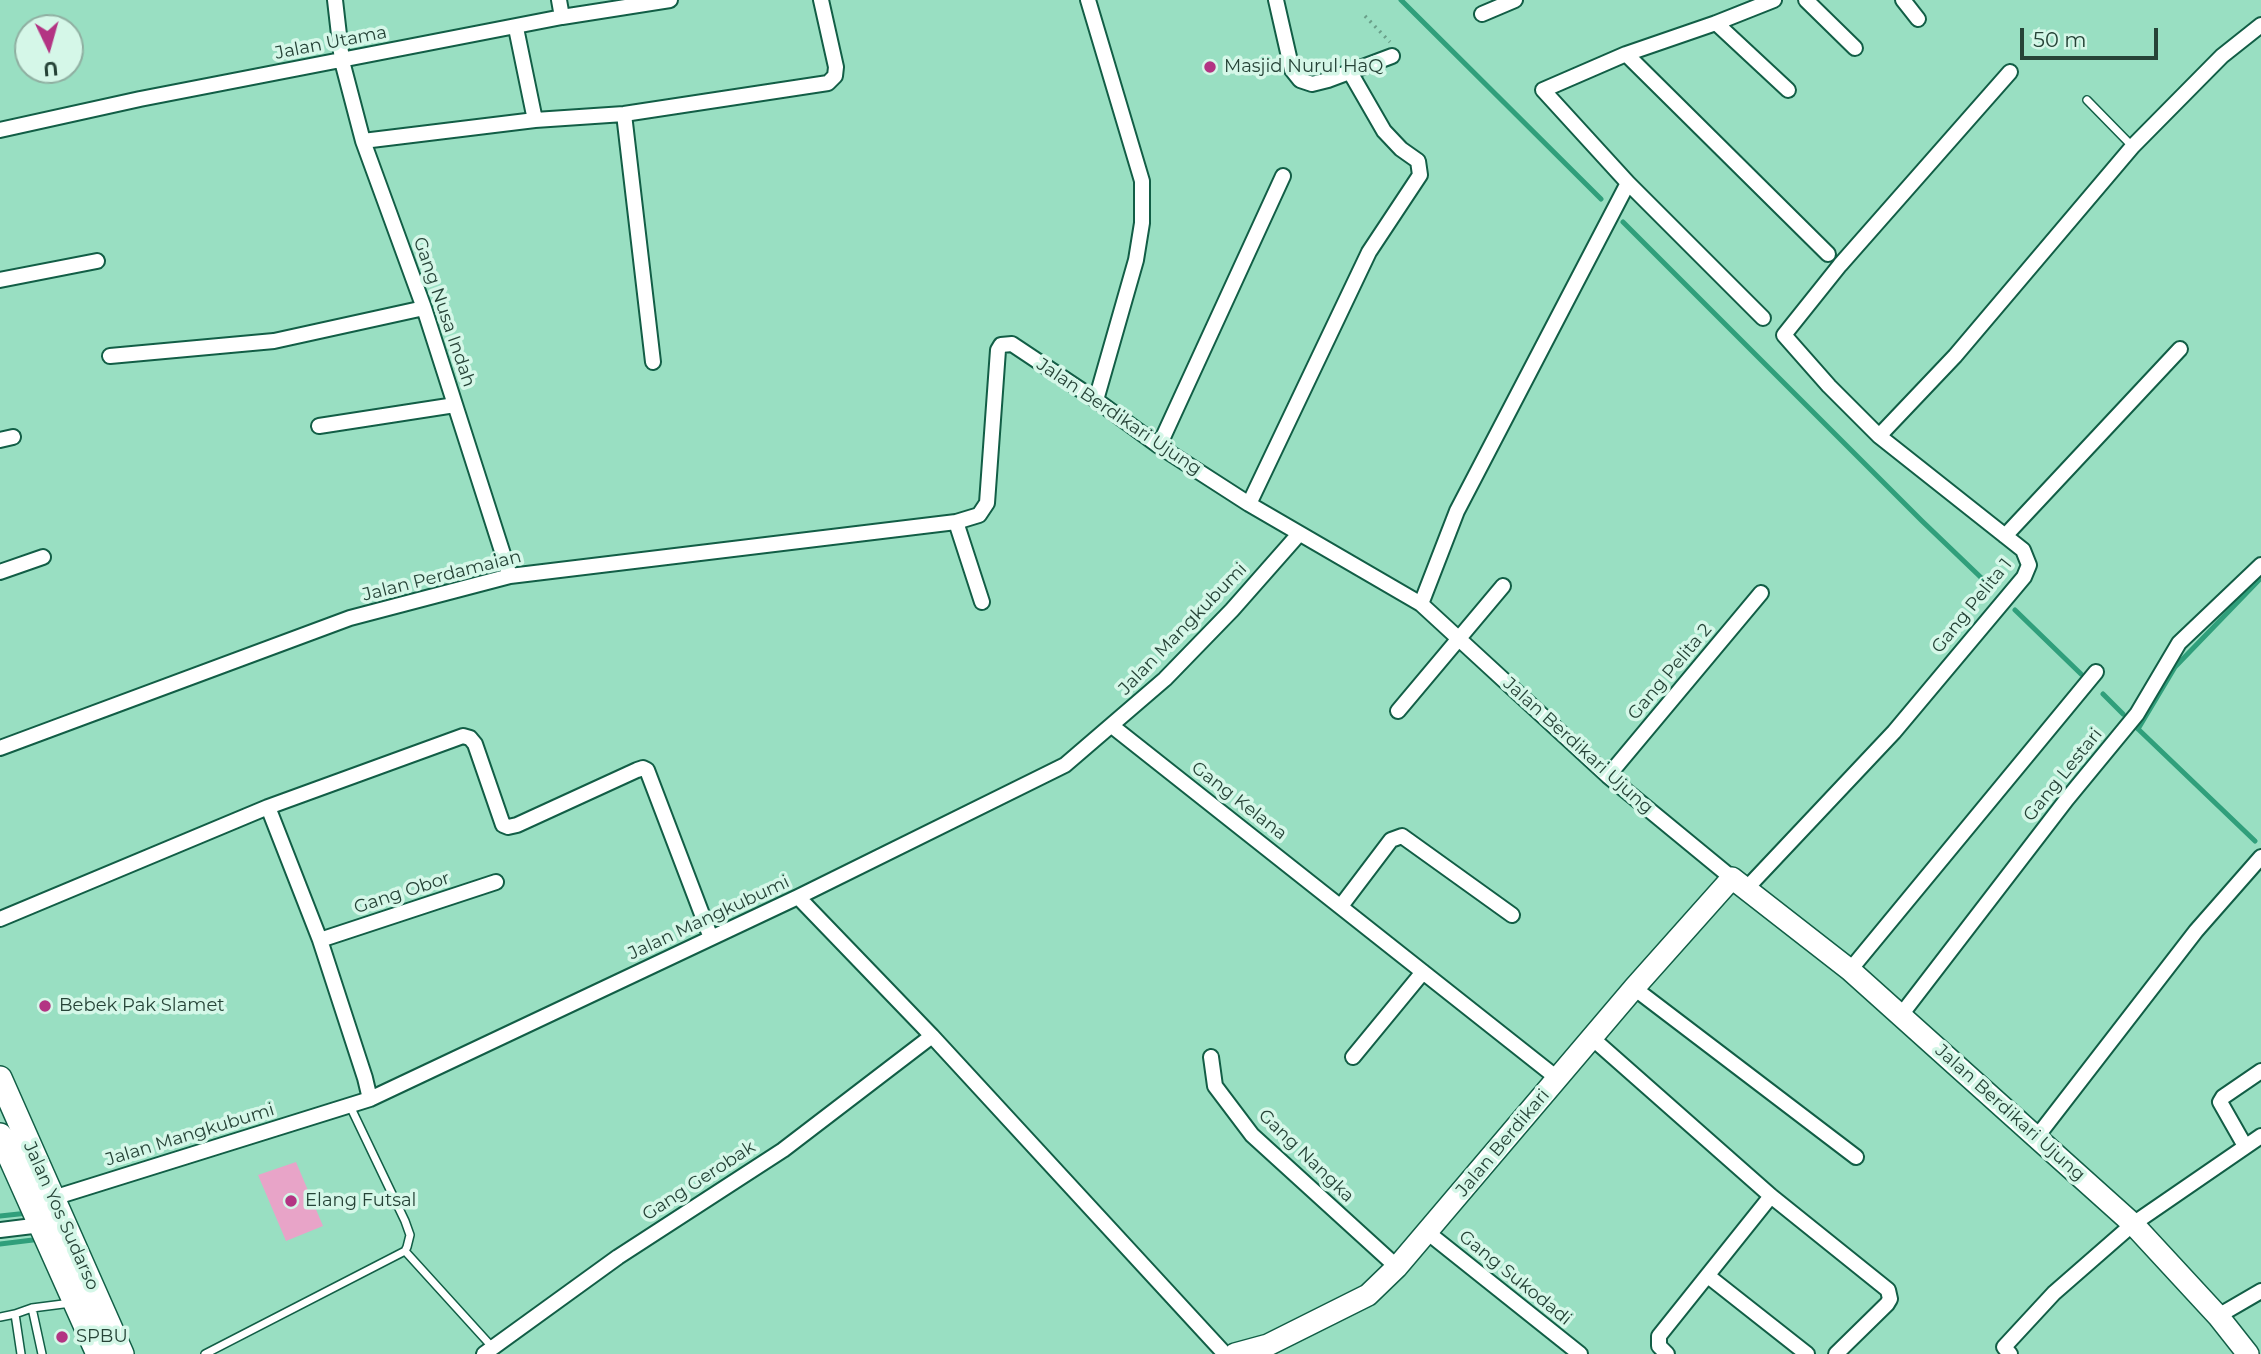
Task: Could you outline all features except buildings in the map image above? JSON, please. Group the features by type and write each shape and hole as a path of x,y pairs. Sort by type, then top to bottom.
{"main road":[{"name":"Jalan Yos Sudarso","path":"0,1078 122,1354"},
{"name":"Jalan Yos Sudarso","path":"0,1135 98,1354"}],"street":[{"name":"Gang Nusa Indah","path":"335,0 342,61 363,141 424,308 510,576"},
{"path":"559,0 562,17"},
{"name":"Jalan Utama","path":"0,131 140,99 562,17 670,0"},
{"path":"363,141 535,120 624,114 828,83 835,76 836,67 821,0"},
{"path":"1088,0 1142,181 1142,223 1136,260 1096,400"},
{"path":"1276,0 1295,75 1312,84 1392,56"},
{"path":"1482,14 1515,0"},
{"path":"1763,318 1628,183 1543,90 1626,54 1774,0"},
{"path":"1806,0 1856,48"},
{"path":"1903,0 1918,19"},
{"path":"1716,23 1788,90"},
{"path":"1879,436 1955,356 2133,146 2222,56 2261,26"},
{"path":"516,28 535,120"},
{"path":"1626,54 1828,254"},
{"path":"1249,504 1369,252 1420,176 1418,161 1401,149 1384,131 1350,72"},
{"name":"Gang Pelita 1","path":"1739,883 1894,732 2024,577 2029,565 2028,557 2005,536 1879,436 1829,386 1784,335 1840,265 2010,72"},
{"path":"624,114 653,362"},
{"path":"1159,446 1283,176"},
{"path":"1420,604 1457,511 1628,183"},
{"path":"0,280 97,261"},
{"path":"110,356 274,341 424,308"},
{"name":"Jalan Berdikari Ujung","path":"956,522 979,515 987,503 998,350 1000,345 1012,344 1159,446 1249,504 1420,604 1608,776 1850,971 2133,1224 2218,1316 2248,1354"},
{"path":"2005,536 2180,349"},
{"path":"319,426 455,405"},
{"path":"956,522 982,602"},
{"name":"Jalan Perdamaian","path":"0,748 350,618 510,576 956,522"},
{"name":"Jalan Mangkubumi","path":"53,1198 370,1099 798,897 1065,765 1165,679 1232,610 1299,534"},
{"path":"0,572 43,557"},
{"name":"Gang Lestari","path":"1901,1016 2067,799 2137,714 2179,643 2261,565"},
{"path":"1398,711 1503,586"},
{"name":"Gang Pelita 2","path":"1608,776 1761,593"},
{"path":"1850,971 2096,671"},
{"name":"Gang Kelana","path":"1112,726 1557,1078"},
{"path":"0,919 268,807 463,736 470,737 475,744 503,825 508,827 643,768 647,770 711,938"},
{"path":"268,807 320,940 370,1099"},
{"path":"1341,906 1391,840 1402,836 1512,915"},
{"path":"2036,1138 2196,931 2259,865"},
{"name":"Gang Obor","path":"320,940 496,882"},
{"name":"Jalan Berdikari","path":"1235,1354 1274,1350 1368,1295 1427,1233 1634,988 1739,883"},
{"path":"798,897 932,1036 1225,1354"},
{"path":"1353,1057 1423,972"},
{"path":"1634,988 1856,1157"},
{"name":"Gang Gerobak","path":"489,1351 618,1256 783,1150 932,1036"},
{"path":"1592,1038 1771,1196 1890,1294 1887,1304 1836,1354"},
{"name":"Gang Nangka","path":"1211,1057 1215,1086 1252,1135 1397,1267"},
{"path":"2245,1146 2220,1102 2222,1097 2261,1071"},
{"path":"2010,1354 2004,1346 2046,1302 2133,1224 2261,1136"},
{"path":"1667,1354 1659,1346 1659,1336 1771,1196"},
{"path":"0,1230 41,1225"},
{"name":"Gang Sukodadi","path":"1427,1233 1580,1354"},
{"path":"1708,1276 1807,1354"},
{"path":"2218,1316 2261,1291"}],"lane":[{"path":"2087,100 2133,146"},
{"path":"205,1354 405,1251 410,1236 405,1221 350,1105"},
{"path":"405,1251 489,1351"},
{"path":"0,1317 32,1308 74,1302"},
{"path":"32,1308 41,1354"},
{"path":"15,1314 21,1354"}],"path":[{"path":"1365,16 1390,41 1392,56"}],"shaded area":[{"name":"Elang Futsal","path":"296,1162 323,1226 286,1241 258,1175"}],"waterway":[{"path":"1401,0 1601,199"},
{"path":"1623,222 1993,589"},
{"path":"2138,729 2175,667 2261,578"},
{"path":"2015,610 2081,674"},
{"path":"2103,694 2123,714"},
{"path":"2137,728 2255,841"},
{"path":"0,1216 28,1213"},
{"path":"0,1244 41,1239"}],"place":[{"name":"Masjid Nurul HaQ","path":"1210,67"},
{"name":"Bebek Pak Slamet","path":"45,1006"},
{"name":"Elang Futsal","path":"291,1201"},
{"name":"SPBU","path":"62,1337"}]}
